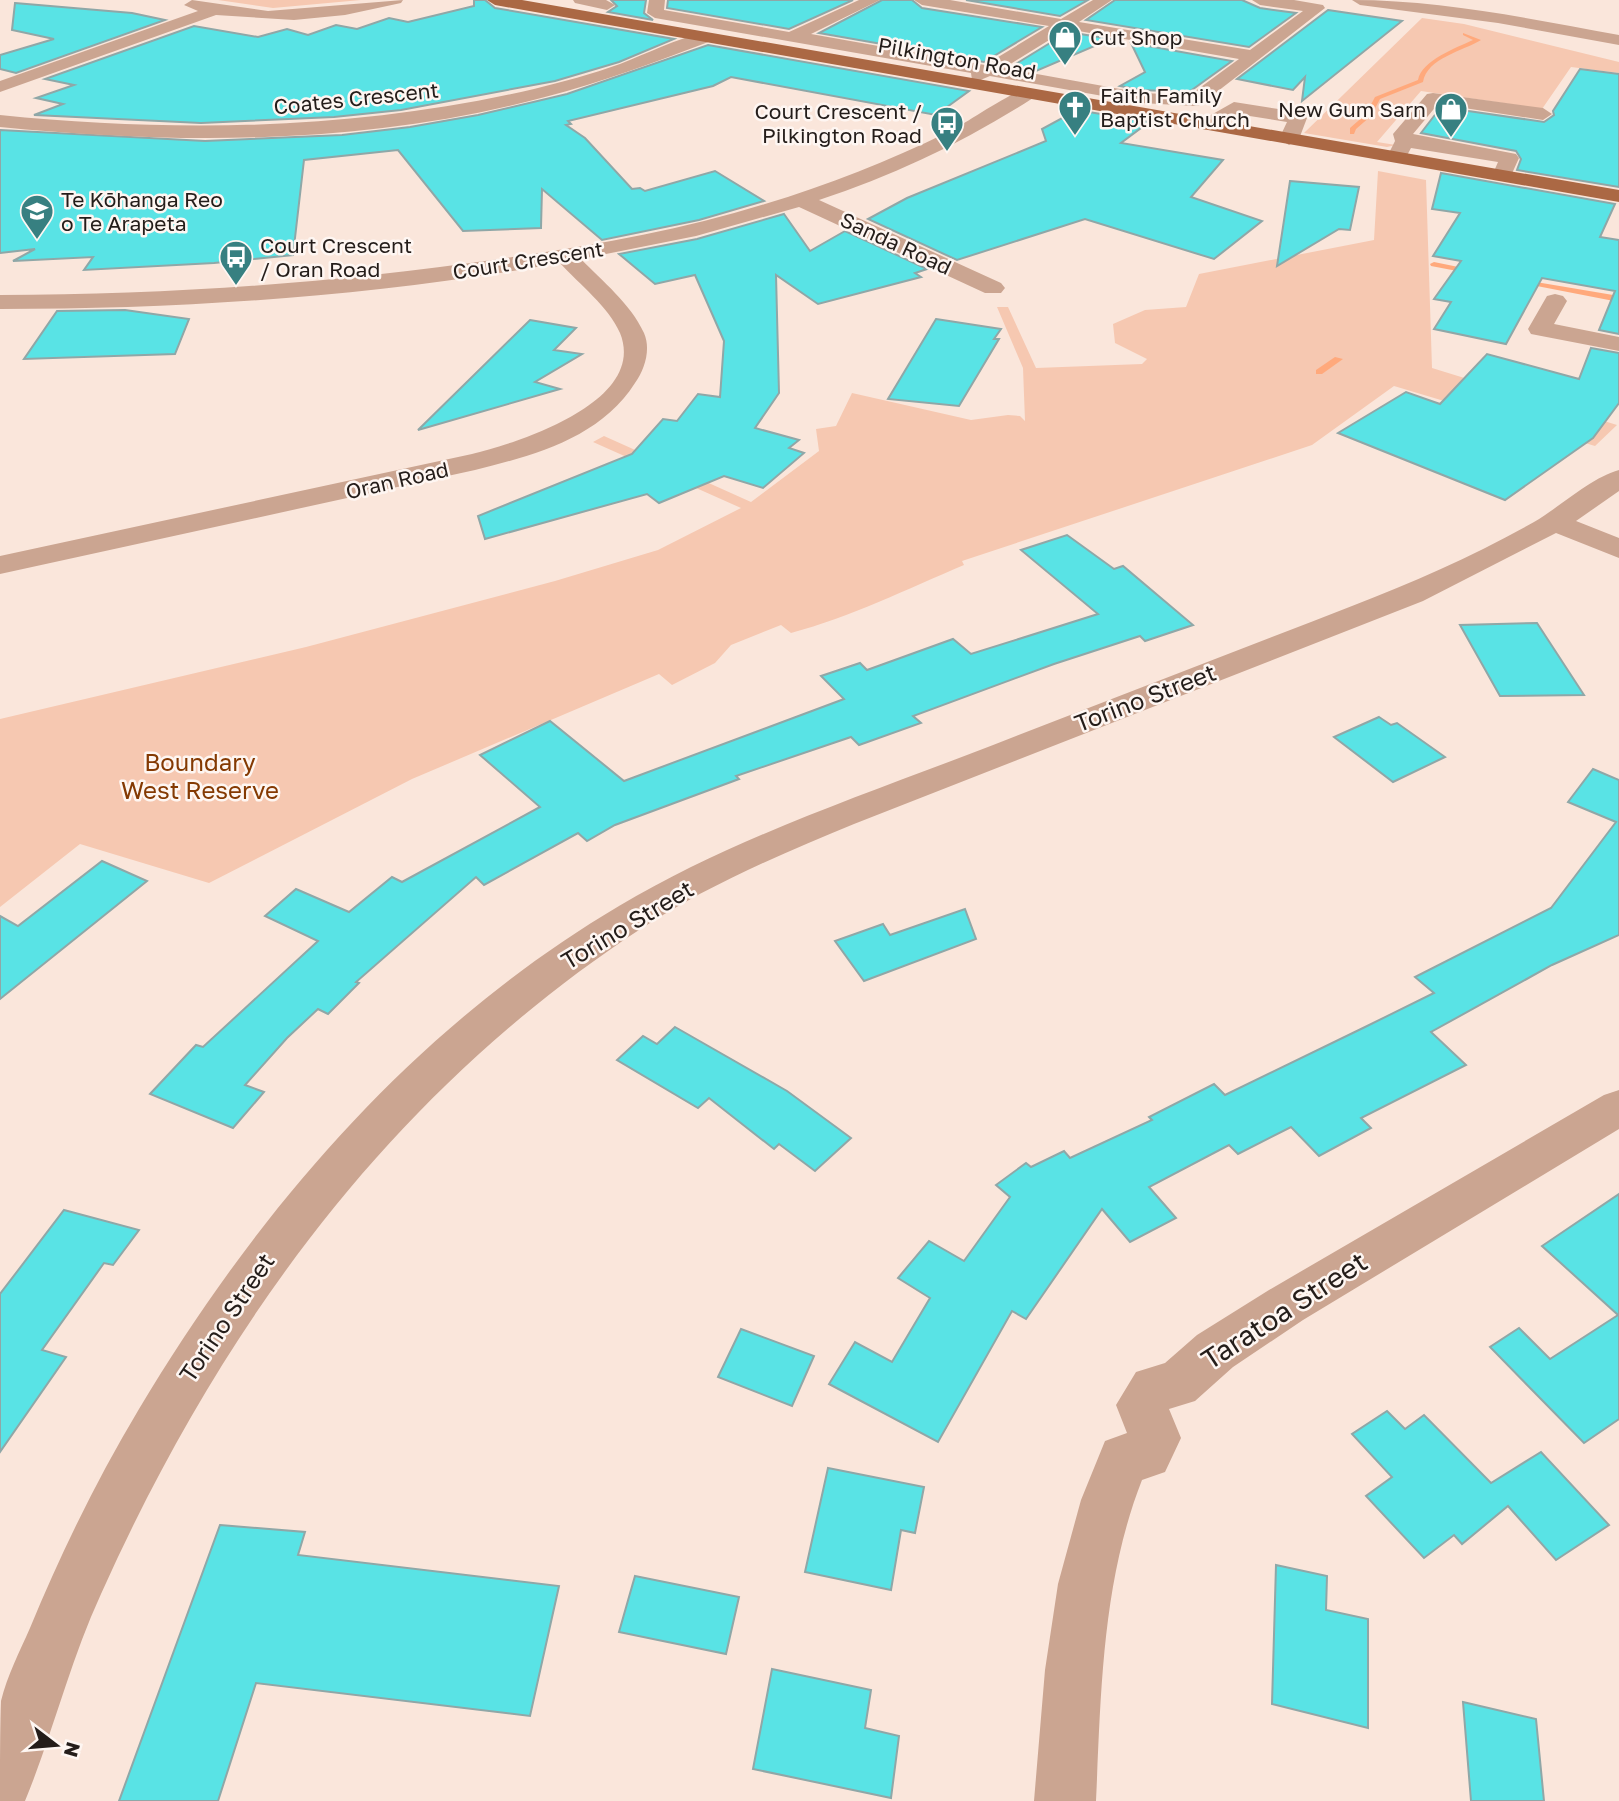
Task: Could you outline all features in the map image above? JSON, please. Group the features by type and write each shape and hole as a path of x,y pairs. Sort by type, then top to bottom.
{"main road":[{"name":"Pilkington Road","path":"495,0 1289,139 1401,149"},
{"path":"1502,176 1619,196"}],"street":[{"path":"181,0 216,10 274,15 319,13 395,0"},
{"path":"581,0 607,5"},
{"path":"657,0 655,13 1142,98 1194,101 1317,8 1260,0"},
{"path":"771,48 872,0"},
{"path":"922,0 1252,56"},
{"path":"968,83 1104,0"},
{"path":"1360,0 1498,18 1619,40"},
{"path":"1498,18 1526,12 1525,6"},
{"path":"0,87 216,10"},
{"name":"Coates Crescent","path":"0,121 74,129 182,132 277,130 421,116 581,84 659,58 705,37"},
{"name":"Court Crescent","path":"0,302 105,303 285,292 566,256 691,229 799,199 874,173 987,120 1027,93"},
{"path":"1502,176 1509,158 1401,149 1404,134 1433,98 1543,114"},
{"name":"Sanda Road","path":"799,199 993,288"},
{"name":"Oran Road","path":"0,565 475,462 529,445 581,423 602,410 621,389 631,369 635,349 632,332 566,256"},
{"path":"1555,301 1535,337 1619,344"},
{"name":"Torino Street","path":"0,1787 44,1664 90,1554 170,1401 212,1334 295,1218 355,1149 445,1057 508,1003 629,917 736,860 844,814 1412,594 1499,554 1556,523 1618,479"},
{"path":"1556,523 1619,549"},
{"name":"Taratoa Street","path":"1065,1801 1078,1619 1091,1548 1124,1459 1146,1454 1152,1447 1155,1438 1142,1405 1147,1395 1154,1388 1177,1385 1215,1351 1286,1305 1619,1107"}],"green space":[{"path":"218,0 361,0 273,8"},
{"path":"1422,18 1464,24 1619,62 1619,73 1571,67 1542,109 1421,91 1377,142 1396,145 1387,147 1304,133"},
{"name":"Boundary West Reserve","path":"1378,171 1426,180 1432,368 1617,425 1595,446 1394,386 1312,445 962,561 964,565 835,619 791,633 781,625 731,645 715,663 672,685 659,674 412,779 209,883 80,844 0,907 0,719 306,647 555,581 658,550 741,508 593,442 604,436 751,502 819,451 816,429 836,426 852,393 971,420 1008,415 1020,416 1025,421 1023,368 997,307 1008,307 1036,368 1142,364 1147,359 1115,343 1113,324 1145,310 1186,307 1199,274 1374,240"}],"building":[{"path":"474,0 485,0 495,8 674,39 619,62 555,81 401,110 334,117 201,123 34,115 63,104 36,98 74,85 45,79 194,26 258,37 287,29 308,35 336,25 357,29 389,18 408,22 474,6"},
{"path":"611,0 646,0 644,13 653,20 608,12 617,6"},
{"path":"668,0 853,0 789,29 667,8"},
{"path":"882,0 912,0 922,8 1042,27 984,62 819,33"},
{"path":"966,0 1088,0 1060,16"},
{"path":"1115,0 1242,0 1260,8 1296,13 1249,47 1086,20"},
{"path":"15,3 132,13 165,20 16,73 0,69 0,55 54,39 12,30"},
{"path":"1328,10 1402,21 1302,101 1305,77 1293,90 1237,79"},
{"path":"1068,32 1111,39 1036,71 1011,67"},
{"path":"1131,43 1232,61 1189,92 1120,86 1145,72"},
{"path":"708,45 969,91 936,115 731,77 713,86 568,121 571,124 566,125 585,138 632,189 640,188 645,191 715,171 764,201 699,220 602,240 542,189 541,228 463,231 398,150 304,160 293,255 214,263 84,270 93,257 13,261 35,249 0,253 0,130 205,141 342,135 410,127 478,115 567,94"},
{"path":"1580,69 1619,74 1619,187 1517,170 1521,159 1516,151 1421,133 1441,107 1544,122 1554,115 1553,111"},
{"path":"1077,110 1149,122 1121,143 1223,160 1191,197 1262,221 1214,259 1085,219 957,260 868,219 907,198 1046,141 1042,129"},
{"path":"1441,173 1615,204 1600,237 1619,240 1619,334 1599,330 1615,291 1542,278 1506,344 1434,329 1451,302 1434,299 1461,261 1433,256 1460,213 1432,209"},
{"path":"1290,181 1359,187 1350,230 1339,229 1277,266"},
{"path":"784,214 810,251 845,231 927,269 915,273 921,277 818,304 776,275 779,393 755,428 799,440 789,448 804,453 763,488 724,476 659,503 647,494 485,539 478,516 632,454 663,419 677,421 698,394 720,397 724,341 695,275 655,284 619,254 697,239"},
{"path":"125,310 189,319 175,354 24,359 57,311"},
{"path":"936,319 1001,329 994,339 999,339 959,406 888,399"},
{"path":"530,320 576,328 554,350 582,354 535,382 560,389 418,430"},
{"path":"1591,348 1619,353 1619,403 1593,438 1505,500 1338,433 1406,392 1440,404 1487,354 1579,379"},
{"path":"1067,535 1114,569 1123,566 1193,625 1145,641 1140,636 1054,664 913,716 921,723 859,745 851,737 736,776 739,779 615,825 587,841 578,833 484,885 476,877 356,982 359,983 328,1014 318,1009 287,1038 245,1085 264,1092 233,1128 150,1094 196,1045 203,1047 318,941 265,916 296,889 349,912 392,877 402,882 540,807 480,755 550,721 624,781 844,699 821,676 860,663 867,670 953,639 971,654 1098,614 1021,550"},
{"path":"1537,623 1584,695 1500,696 1460,625"},
{"path":"1379,717 1391,725 1397,723 1445,757 1393,782 1334,737"},
{"path":"1593,769 1619,780 1619,935 1552,965 1431,1032 1466,1065 1361,1118 1371,1128 1319,1156 1291,1127 1238,1154 1229,1145 1149,1187 1176,1218 1130,1242 1102,1209 1026,1319 1012,1311 938,1442 829,1384 855,1342 892,1362 930,1298 898,1278 929,1241 964,1261 1010,1197 996,1185 1026,1163 1031,1167 1064,1151 1070,1158 1152,1120 1149,1117 1214,1084 1225,1095 1363,1028 1434,993 1415,977 1551,908 1616,822 1568,802"},
{"path":"102,861 147,881 0,999 0,916 18,926"},
{"path":"965,909 976,939 864,981 835,941 883,924 890,935"},
{"path":"675,1027 787,1091 851,1138 815,1171 779,1144 774,1149 709,1098 698,1108 617,1060 643,1036 657,1044"},
{"path":"1619,1194 1619,1419 1584,1443 1490,1347 1519,1328 1550,1359 1618,1315 1542,1246"},
{"path":"64,1210 139,1230 113,1265 104,1263 42,1350 66,1357 0,1452 0,1294"},
{"path":"741,1329 814,1356 792,1406 718,1377"},
{"path":"1387,1411 1405,1429 1424,1415 1491,1483 1541,1452 1609,1525 1556,1560 1508,1506 1462,1544 1454,1535 1424,1558 1366,1496 1392,1477 1352,1434"},
{"path":"828,1468 924,1487 915,1533 901,1530 891,1590 805,1572"},
{"path":"220,1525 305,1532 298,1555 559,1586 530,1716 256,1683 218,1801 119,1801"},
{"path":"1276,1565 1327,1576 1326,1610 1368,1619 1368,1728 1272,1704"},
{"path":"635,1576 739,1597 726,1654 619,1632"},
{"path":"772,1669 871,1690 865,1728 899,1736 891,1798 753,1769"},
{"path":"1463,1702 1536,1719 1544,1801 1471,1801"}],"waterway":[{"path":"1352,133 1353,128 1369,115 1377,98 1421,81 1421,76 1442,56 1478,40 1465,34"},
{"path":"1434,264 1473,272"},
{"path":"1521,281 1619,299"},
{"path":"1319,372 1338,359"}],"place":[{"name":"Cut Shop","path":"1065,67"},
{"name":"Faith Family Baptist Church","path":"1075,137"},
{"name":"New Gum Sarn","path":"1451,139"},
{"name":"Court Crescent / Pilkington Road","path":"947,153"},
{"name":"Te Kōhanga Reo o Te Arapeta","path":"37,241"},
{"name":"Court Crescent / Oran Road","path":"236,287"}]}
